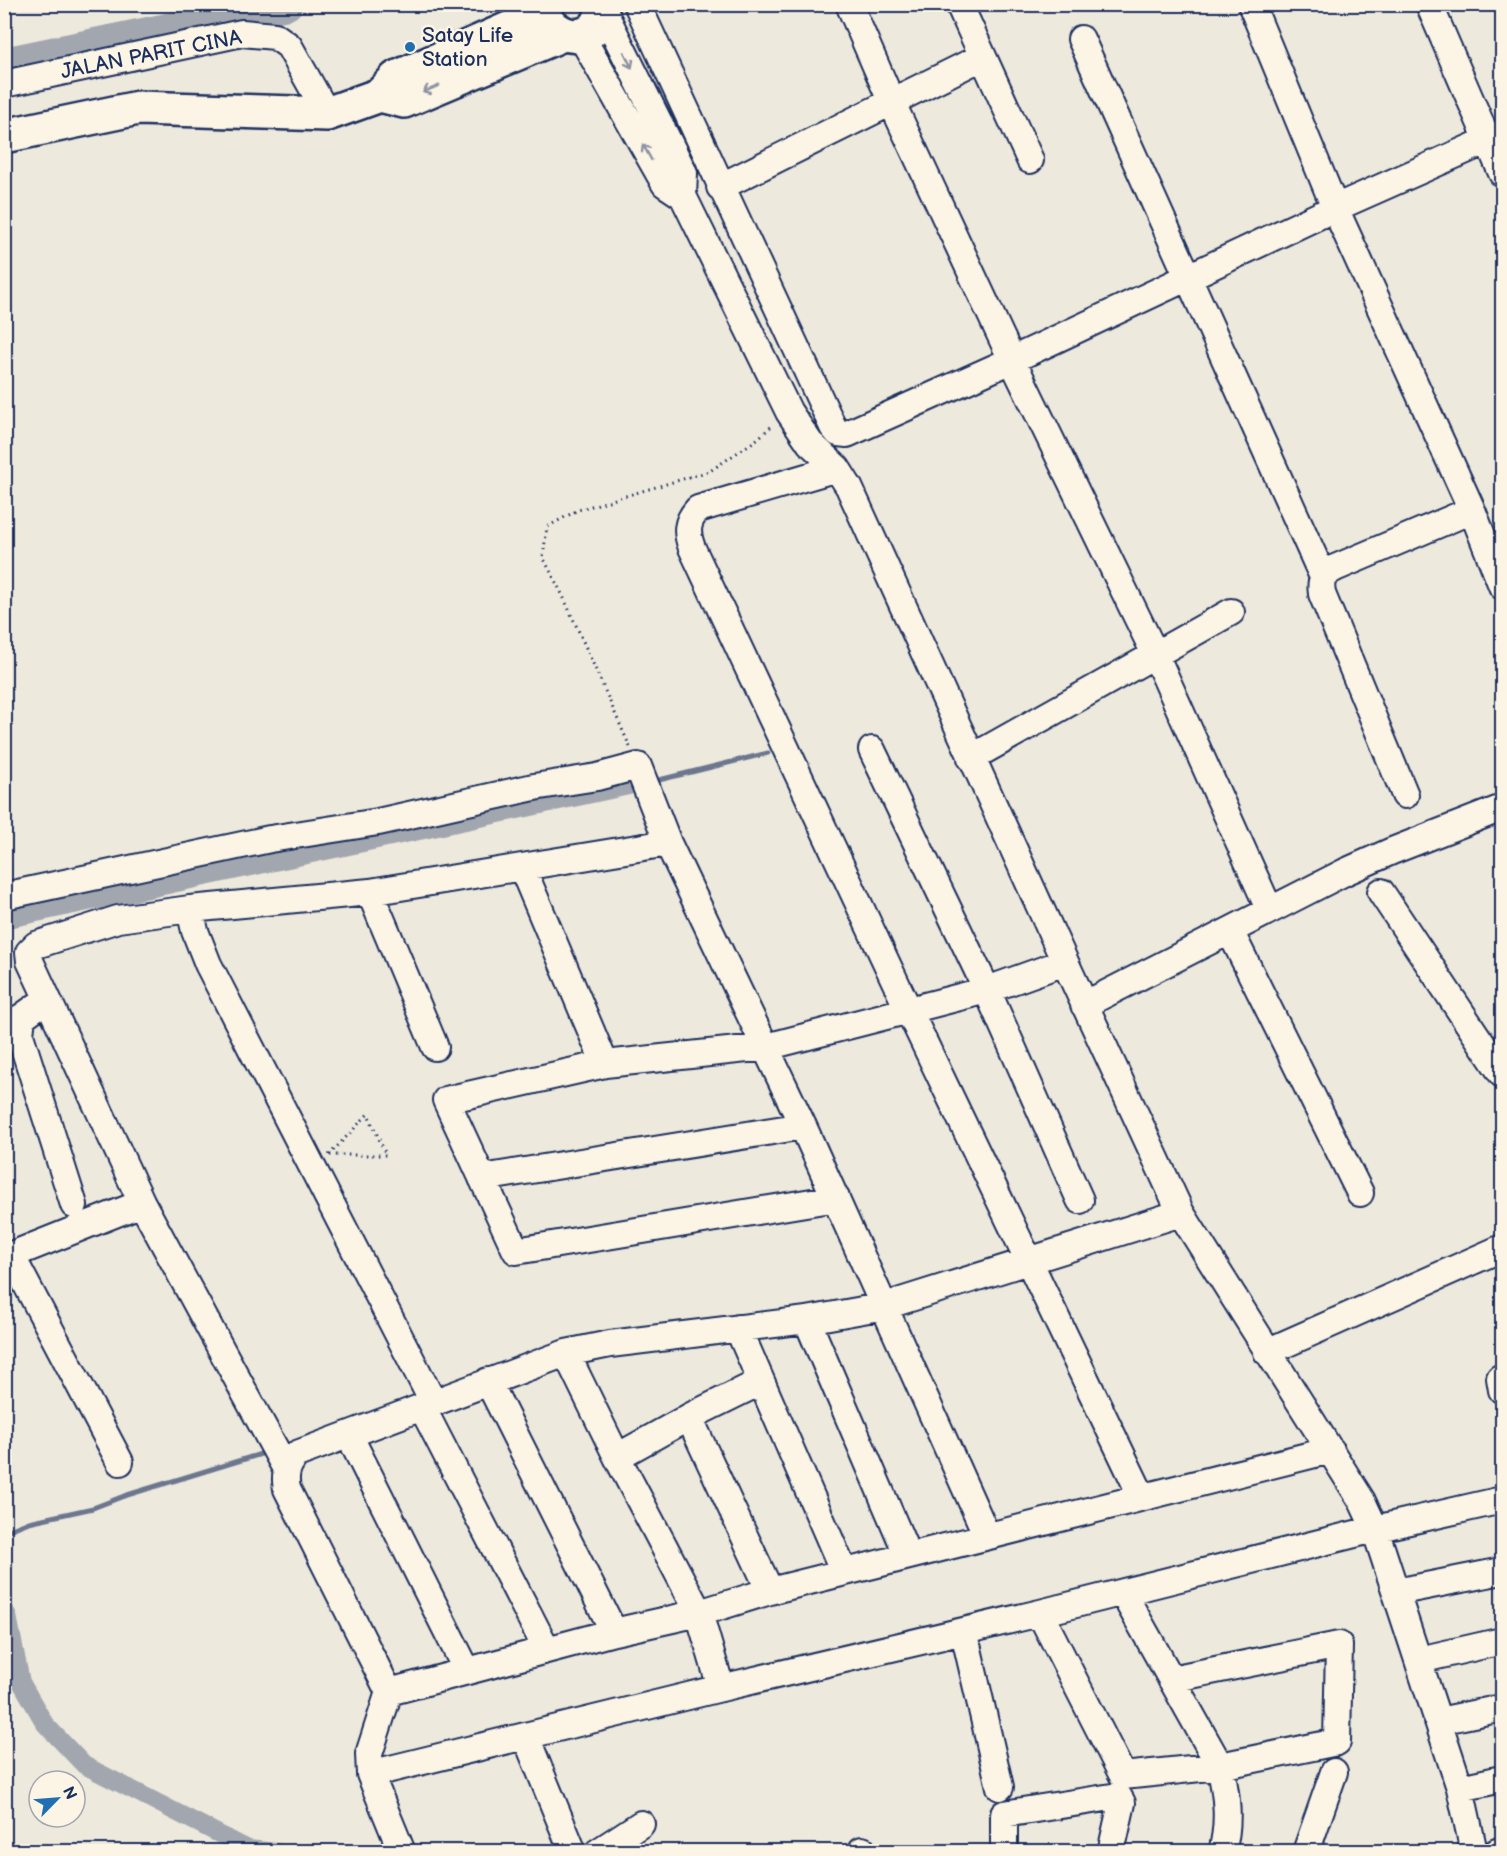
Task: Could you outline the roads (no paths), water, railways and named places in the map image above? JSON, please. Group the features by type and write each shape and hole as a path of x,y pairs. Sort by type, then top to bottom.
{"main road":[{"path":"4,136 138,108 327,114 380,95 404,100 558,22 589,32 601,17 602,6"}],"street":[{"path":"637,4 720,187 833,427 838,433 847,434 1012,360 1335,208 1495,137"},
{"path":"849,4 892,103 1012,360 1155,654 1269,909"},
{"path":"959,4 1030,160"},
{"path":"1251,4 1335,208 1472,510 1503,586"},
{"path":"1429,4 1495,137 1503,173"},
{"path":"602,6 684,172 683,196 789,412 810,443 837,468 849,487 1181,1213 1362,1501 1375,1529 1439,1721 1460,1788 1474,1851"},
{"path":"558,22 665,184 683,196"},
{"name":"JALAN PARIT CINA","path":"4,84 242,33 275,36 289,46 327,114"},
{"path":"1081,39 1323,577"},
{"path":"720,187 982,57"},
{"path":"837,468 698,509 689,519 687,534 909,1011 1142,1497"},
{"path":"1405,795 1322,594 1320,584 1323,577 1335,568 1472,510"},
{"path":"971,758 1231,612"},
{"path":"872,750 987,990 1080,1200"},
{"path":"4,896 270,839 378,822 534,787 597,777 638,766 668,843 803,1126 987,1536"},
{"path":"1084,1005 1269,909 1392,851 1503,808"},
{"path":"286,1469 142,1203 47,999 30,961 29,952 36,945 118,919 190,909 370,892 668,843"},
{"path":"522,867 605,1064"},
{"path":"370,892 435,1047"},
{"path":"1381,892 1503,1074"},
{"path":"190,909 195,931 208,964 428,1404 546,1650"},
{"path":"1230,931 1360,1193"},
{"path":"836,1198 516,1251 446,1100 605,1064 766,1047 987,990 1065,962"},
{"path":"47,999 22,1017 20,1035 74,1205"},
{"path":"482,1178 803,1126"},
{"path":"120,1462 8,1256 142,1203"},
{"path":"402,1851 370,1774 369,1754 389,1692 287,1489 286,1469 297,1454 566,1353 609,1344 807,1320 885,1306 1181,1213"},
{"path":"1267,1352 1503,1248"},
{"path":"807,1320 908,1556"},
{"path":"738,1328 844,1572"},
{"path":"566,1353 617,1457 699,1613 721,1688"},
{"path":"488,1381 614,1632"},
{"path":"617,1457 689,1417 760,1382"},
{"path":"689,1417 770,1591"},
{"path":"348,1435 467,1671"},
{"path":"389,1692 614,1632 699,1613 770,1591 1331,1450"},
{"path":"370,1774 1123,1593 1375,1529 1503,1500"},
{"path":"1396,1592 1503,1571"},
{"path":"1123,1593 1220,1766 1227,1792 1228,1814 1227,1833 1222,1851"},
{"path":"1040,1613 1123,1776 1220,1766 1337,1742 1339,1645 1171,1678"},
{"path":"963,1632 1000,1787"},
{"path":"1419,1660 1503,1641"},
{"path":"1439,1721 1503,1708"},
{"path":"526,1737 573,1851"},
{"path":"1306,1851 1334,1772"},
{"path":"1460,1788 1503,1779"},
{"path":"1004,1851 1003,1816 1006,1813 1118,1796 1122,1803 1110,1851"},
{"path":"598,1851 641,1824"},
{"path":"1497,1851 1503,1850"}],"waterway":[{"path":"4,63 287,4"},
{"path":"655,781 768,753"},
{"path":"4,920 629,786"},
{"path":"4,1532 29,1522 93,1508 124,1496 261,1454"},
{"path":"4,1609 8,1616 21,1682 45,1724 84,1765 248,1849 277,1852"}],"place":[{"name":"Satay Life Station","path":"410,47"}]}
